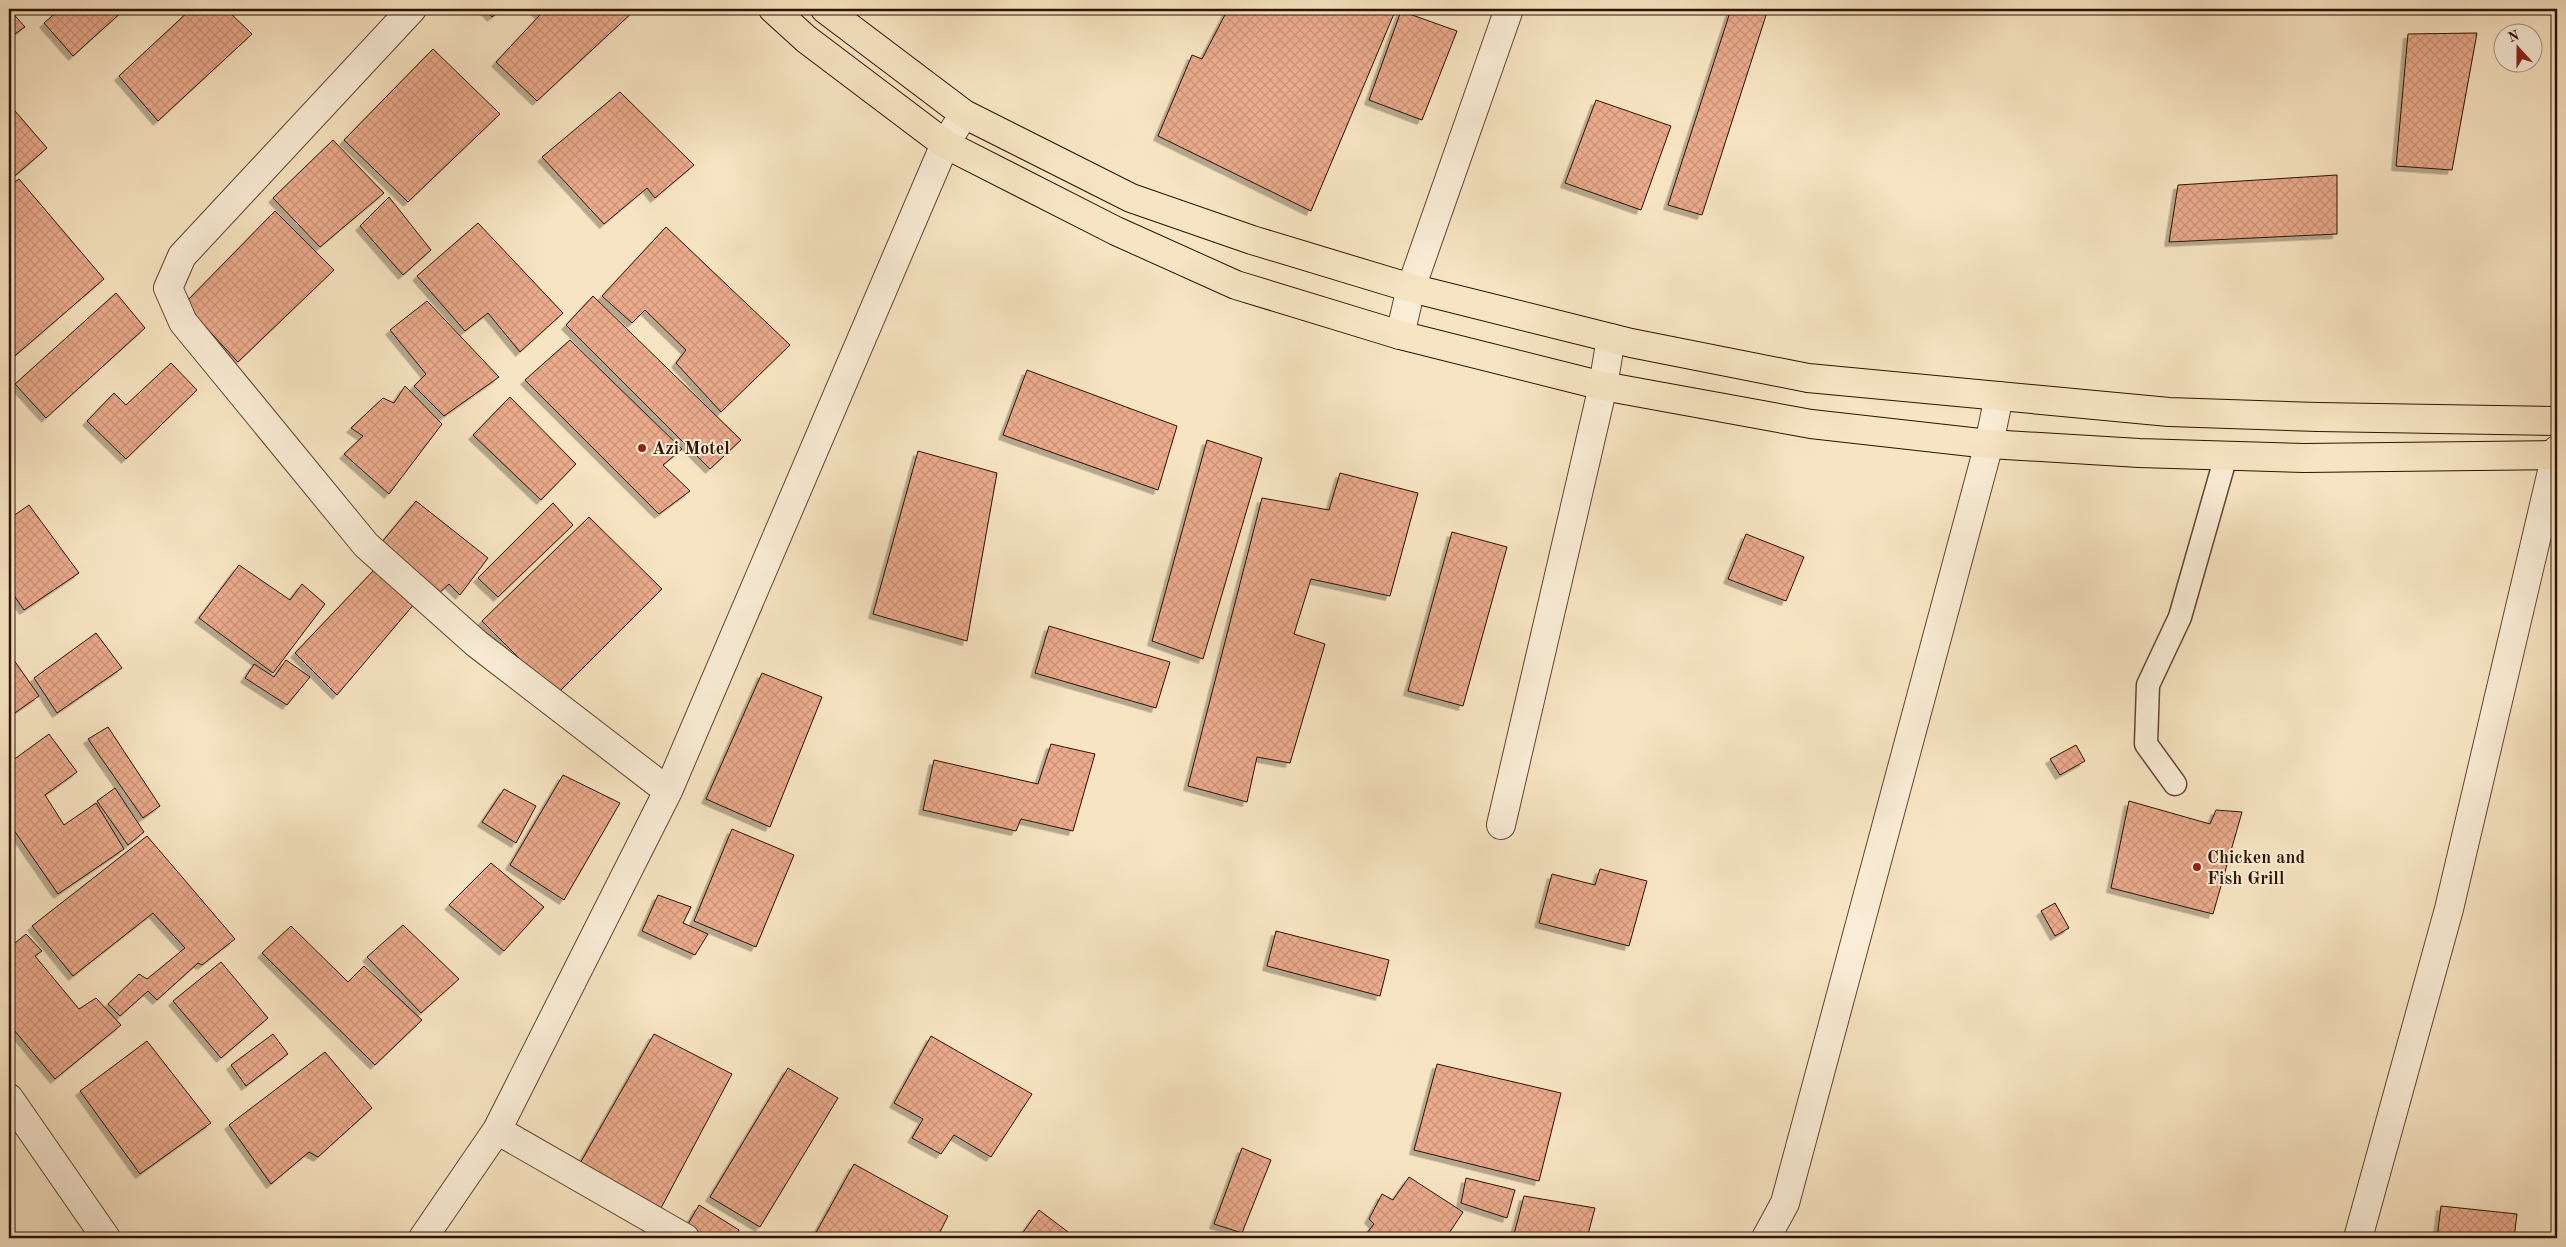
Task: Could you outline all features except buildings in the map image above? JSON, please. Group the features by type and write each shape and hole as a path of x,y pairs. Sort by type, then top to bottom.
{"highway":[{"path":"773,9 806,39 945,144 1116,231 1236,285 1400,335 1603,386 1811,424 1989,444 2226,456 2314,458 2557,454"},
{"path":"825,9 964,114 1130,198 1252,240 1411,288 1611,338 1808,378 2169,412 2318,417 2557,421"}],"street":[{"path":"412,9 182,256 168,288 183,322 366,545 477,644 668,791"},
{"path":"1400,335 1411,288 1508,9"},
{"path":"423,1238 498,1130 668,791 945,144 964,114"},
{"path":"1501,826 1603,386 1611,338"},
{"path":"1766,1238 1785,1202 1989,444 1999,396"},
{"path":"2358,1238 2449,909 2557,454"},
{"path":"9,1098 106,1238"},
{"path":"498,1130 685,1238"}],"lane":[{"path":"2175,784 2146,744 2148,685 2180,617 2226,456"}],"place":[{"name":"Azi Motel","path":"642,448"},
{"name":"Chicken and Fish Grill","path":"2197,867"}]}
